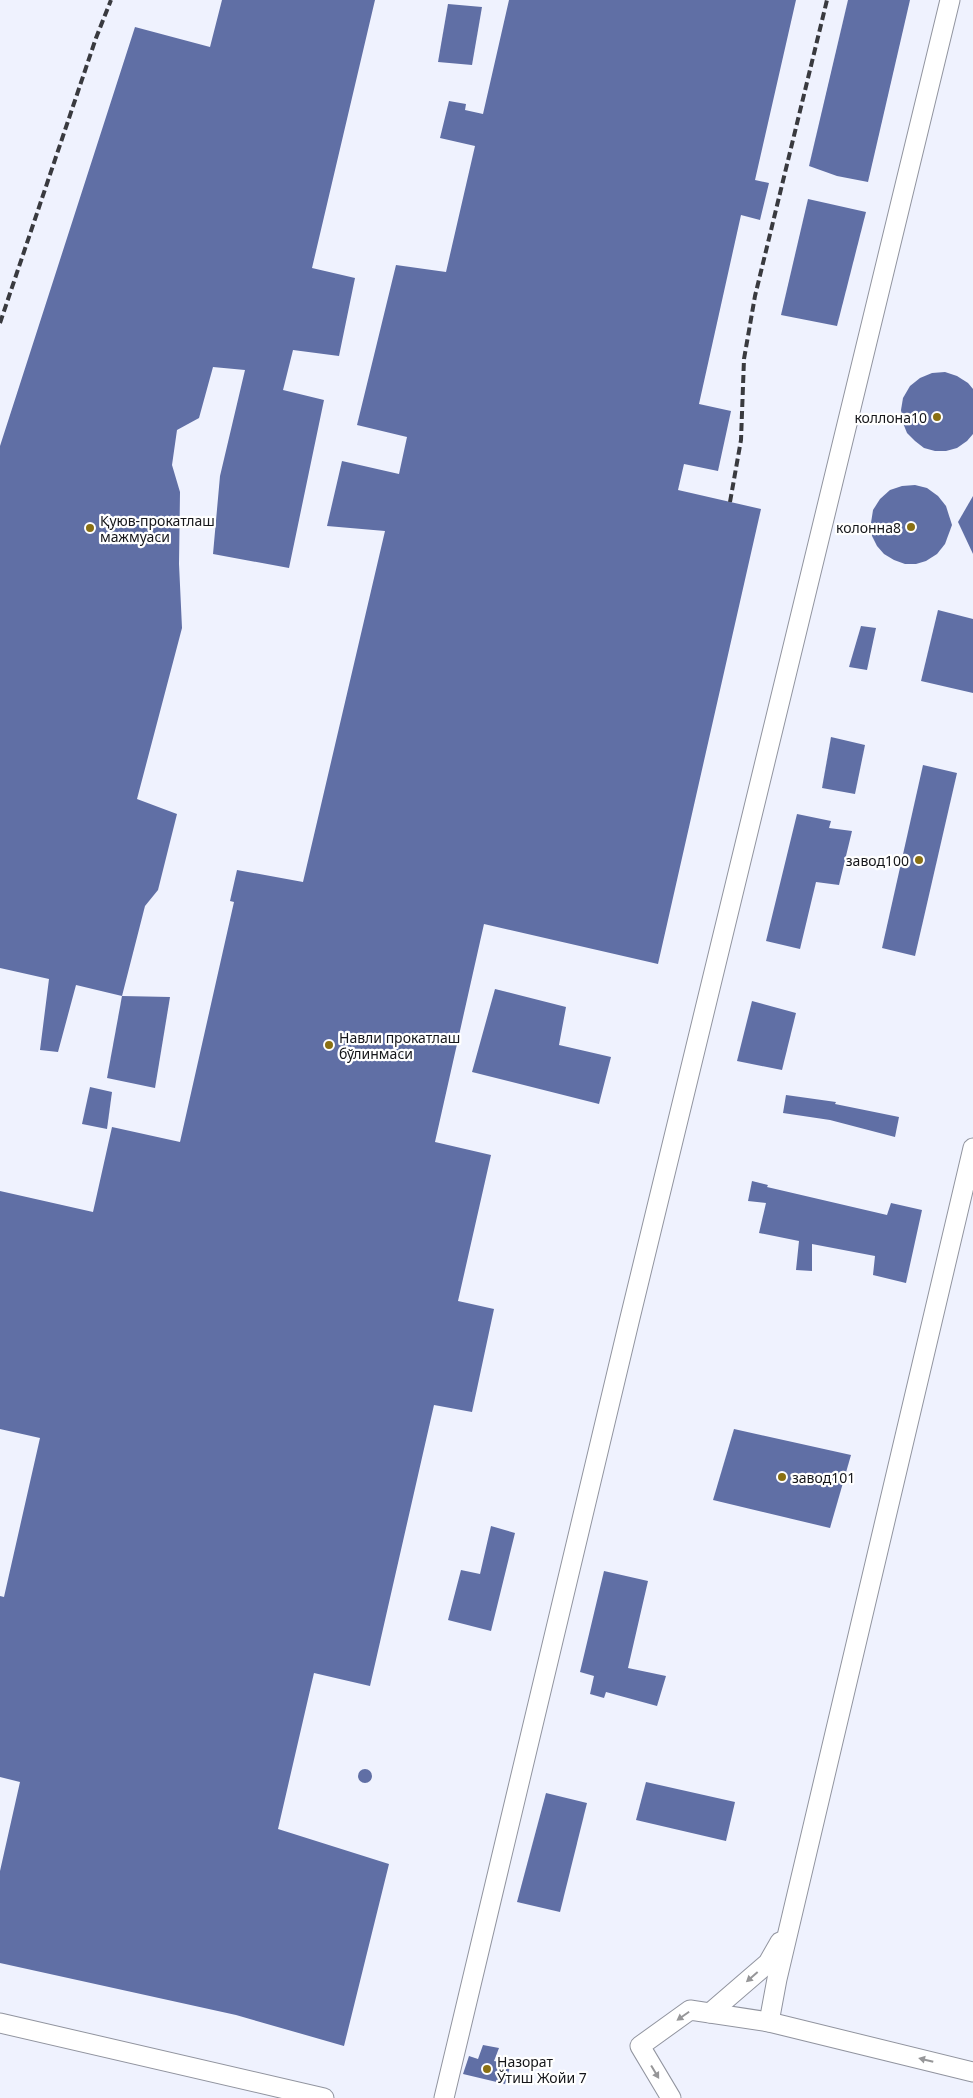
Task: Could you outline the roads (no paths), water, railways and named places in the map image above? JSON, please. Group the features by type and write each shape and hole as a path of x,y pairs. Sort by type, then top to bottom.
{"street":[{"path":"444,2098 629,1322 950,0"},
{"path":"769,2022 790,1924 973,1148"},
{"path":"710,2013 768,1963 790,1924"},
{"path":"671,2098 640,2046 690,2010 769,2022 973,2072"},
{"path":"0,2022 324,2098"}],"railway":[{"path":"0,323 96,38 111,0"},
{"path":"730,502 741,440 744,359 755,296 827,0"}],"place":[{"name":"коллона10","path":"937,417"},
{"name":"колонна8","path":"911,527"},
{"name":"Қуюв-прокатлаш мажмуаси","path":"90,528"},
{"name":"завод100","path":"919,860"},
{"name":"Навли прокатлаш бўлинмаси","path":"329,1045"},
{"name":"завод101","path":"782,1477"},
{"name":"Назорат Ўтиш Жойи 7","path":"487,2069"}]}
